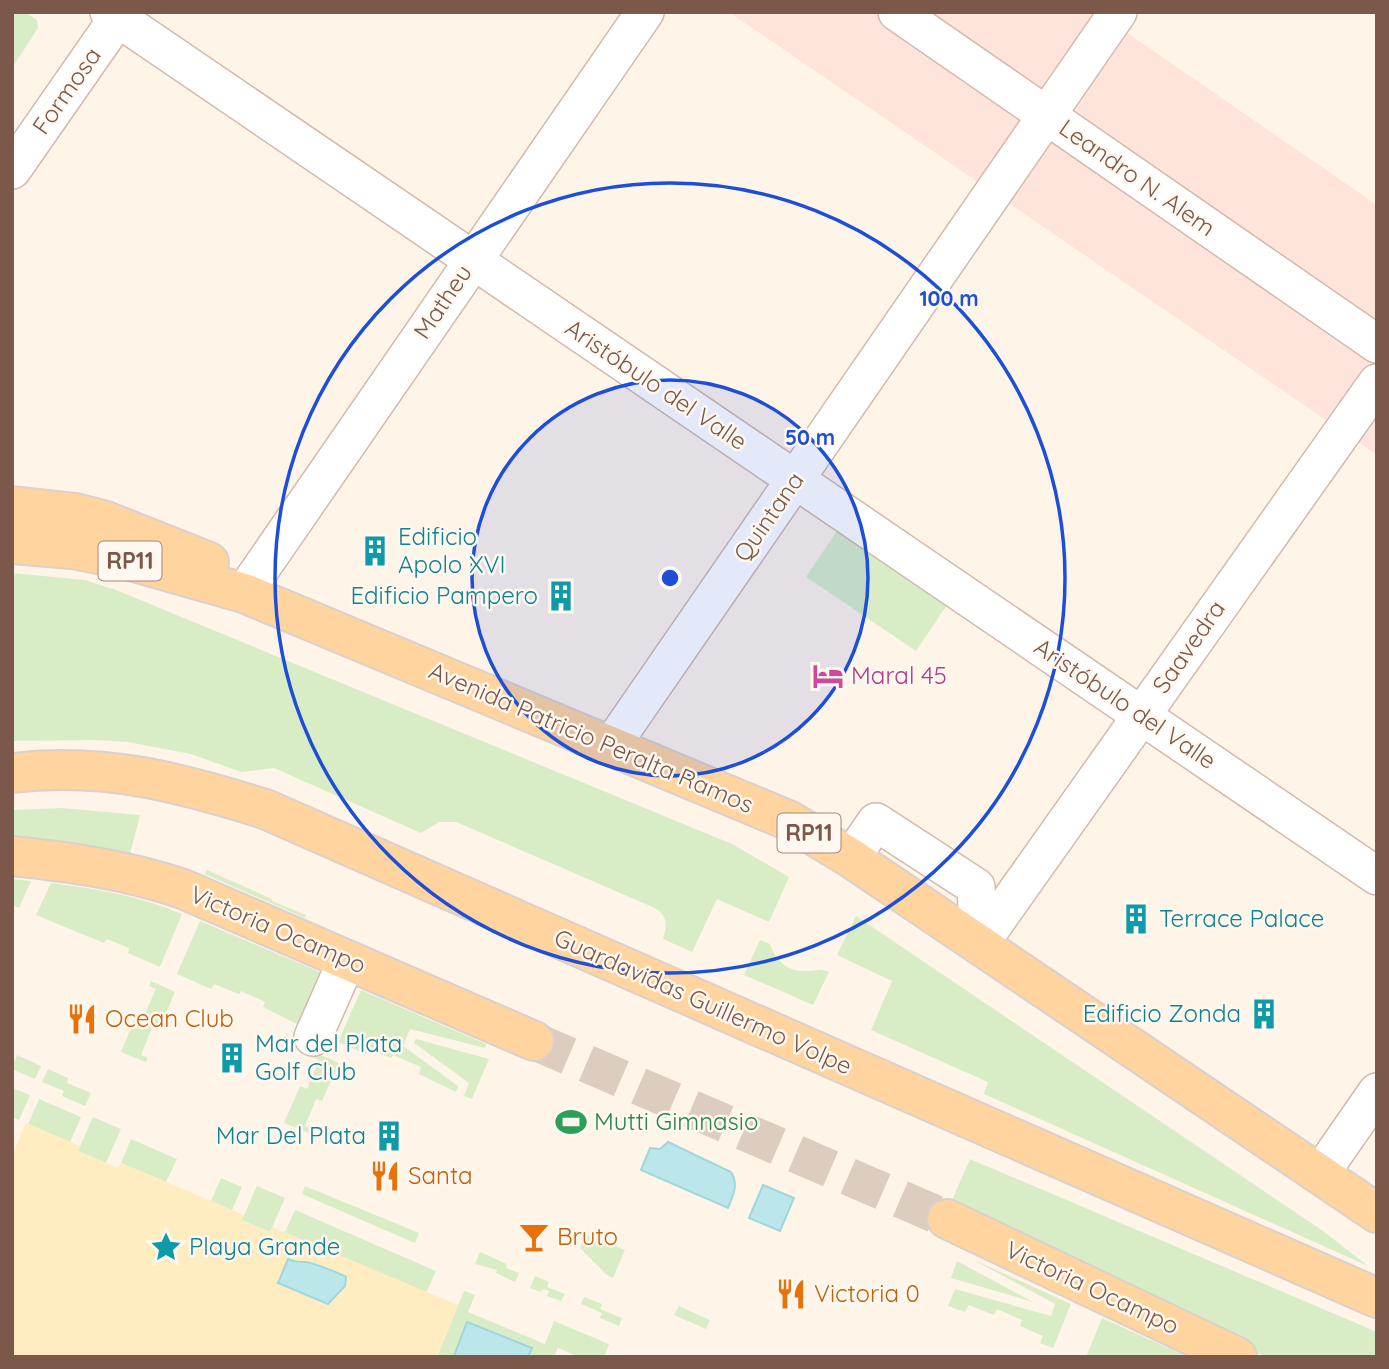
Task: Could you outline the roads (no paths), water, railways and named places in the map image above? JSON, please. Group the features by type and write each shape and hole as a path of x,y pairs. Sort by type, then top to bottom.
{"main road":[{"path":"12,490 64,511"},
{"name":"Avenida Patricio Peralta Ramos","path":"12,506 64,511 129,529 214,564 244,593"},
{"name":"Avenida Patricio Peralta Ramos","path":"12,544 72,549 124,559 244,593 790,821 851,858 1377,1213"},
{"name":"Guardavidas Guillermo Volpe","path":"12,773 60,769 135,774 204,790 265,809 1377,1298"},
{"name":"Victoria Ocampo","path":"12,856 99,867 183,889 534,1041"},
{"name":"Victoria Ocampo","path":"947,1219 1237,1357"}],"street":[{"name":"Matheu","path":"244,593 645,12"},
{"name":"Leandro N. Alem","path":"897,12 1377,345"},
{"name":"Quintana","path":"611,746 1118,12"},
{"name":"Aristóbulo del Valle","path":"116,14 472,260 1377,876"},
{"name":"Formosa","path":"12,170 116,14"},
{"name":"Saavedra","path":"979,945 1377,383"},
{"path":"313,1037 347,960"},
{"path":"1320,1174 1377,1092"}],"water":[{"path":"668,1142 731,1172 735,1186 728,1208 641,1170 650,1148 660,1149"},
{"path":"763,1185 794,1198 780,1231 749,1218"},
{"path":"288,1259 315,1264 343,1275 346,1277 345,1286 328,1304 278,1283"},
{"path":"467,1322 532,1348 528,1357 454,1356"}],"tunnel":[{"path":"534,1041 947,1219"}],"place":[{"name":"Edificio Apolo XVI","path":"375,551"},
{"name":"Edificio Pampero","path":"561,596"},
{"name":"Maral 45","path":"828,676"},
{"name":"Terrace Palace","path":"1136,919"},
{"name":"Edificio Zonda","path":"1264,1014"},
{"name":"Ocean Club","path":"82,1019"},
{"name":"Mar del Plata Golf Club","path":"232,1058"},
{"name":"Mutti Gimnasio","path":"571,1122"},
{"name":"Mar Del Plata","path":"389,1136"},
{"name":"Santa","path":"385,1176"},
{"name":"Bruto","path":"534,1237"},
{"name":"Playa Grande","path":"166,1247"},
{"name":"Victoria 0","path":"791,1294"}]}
